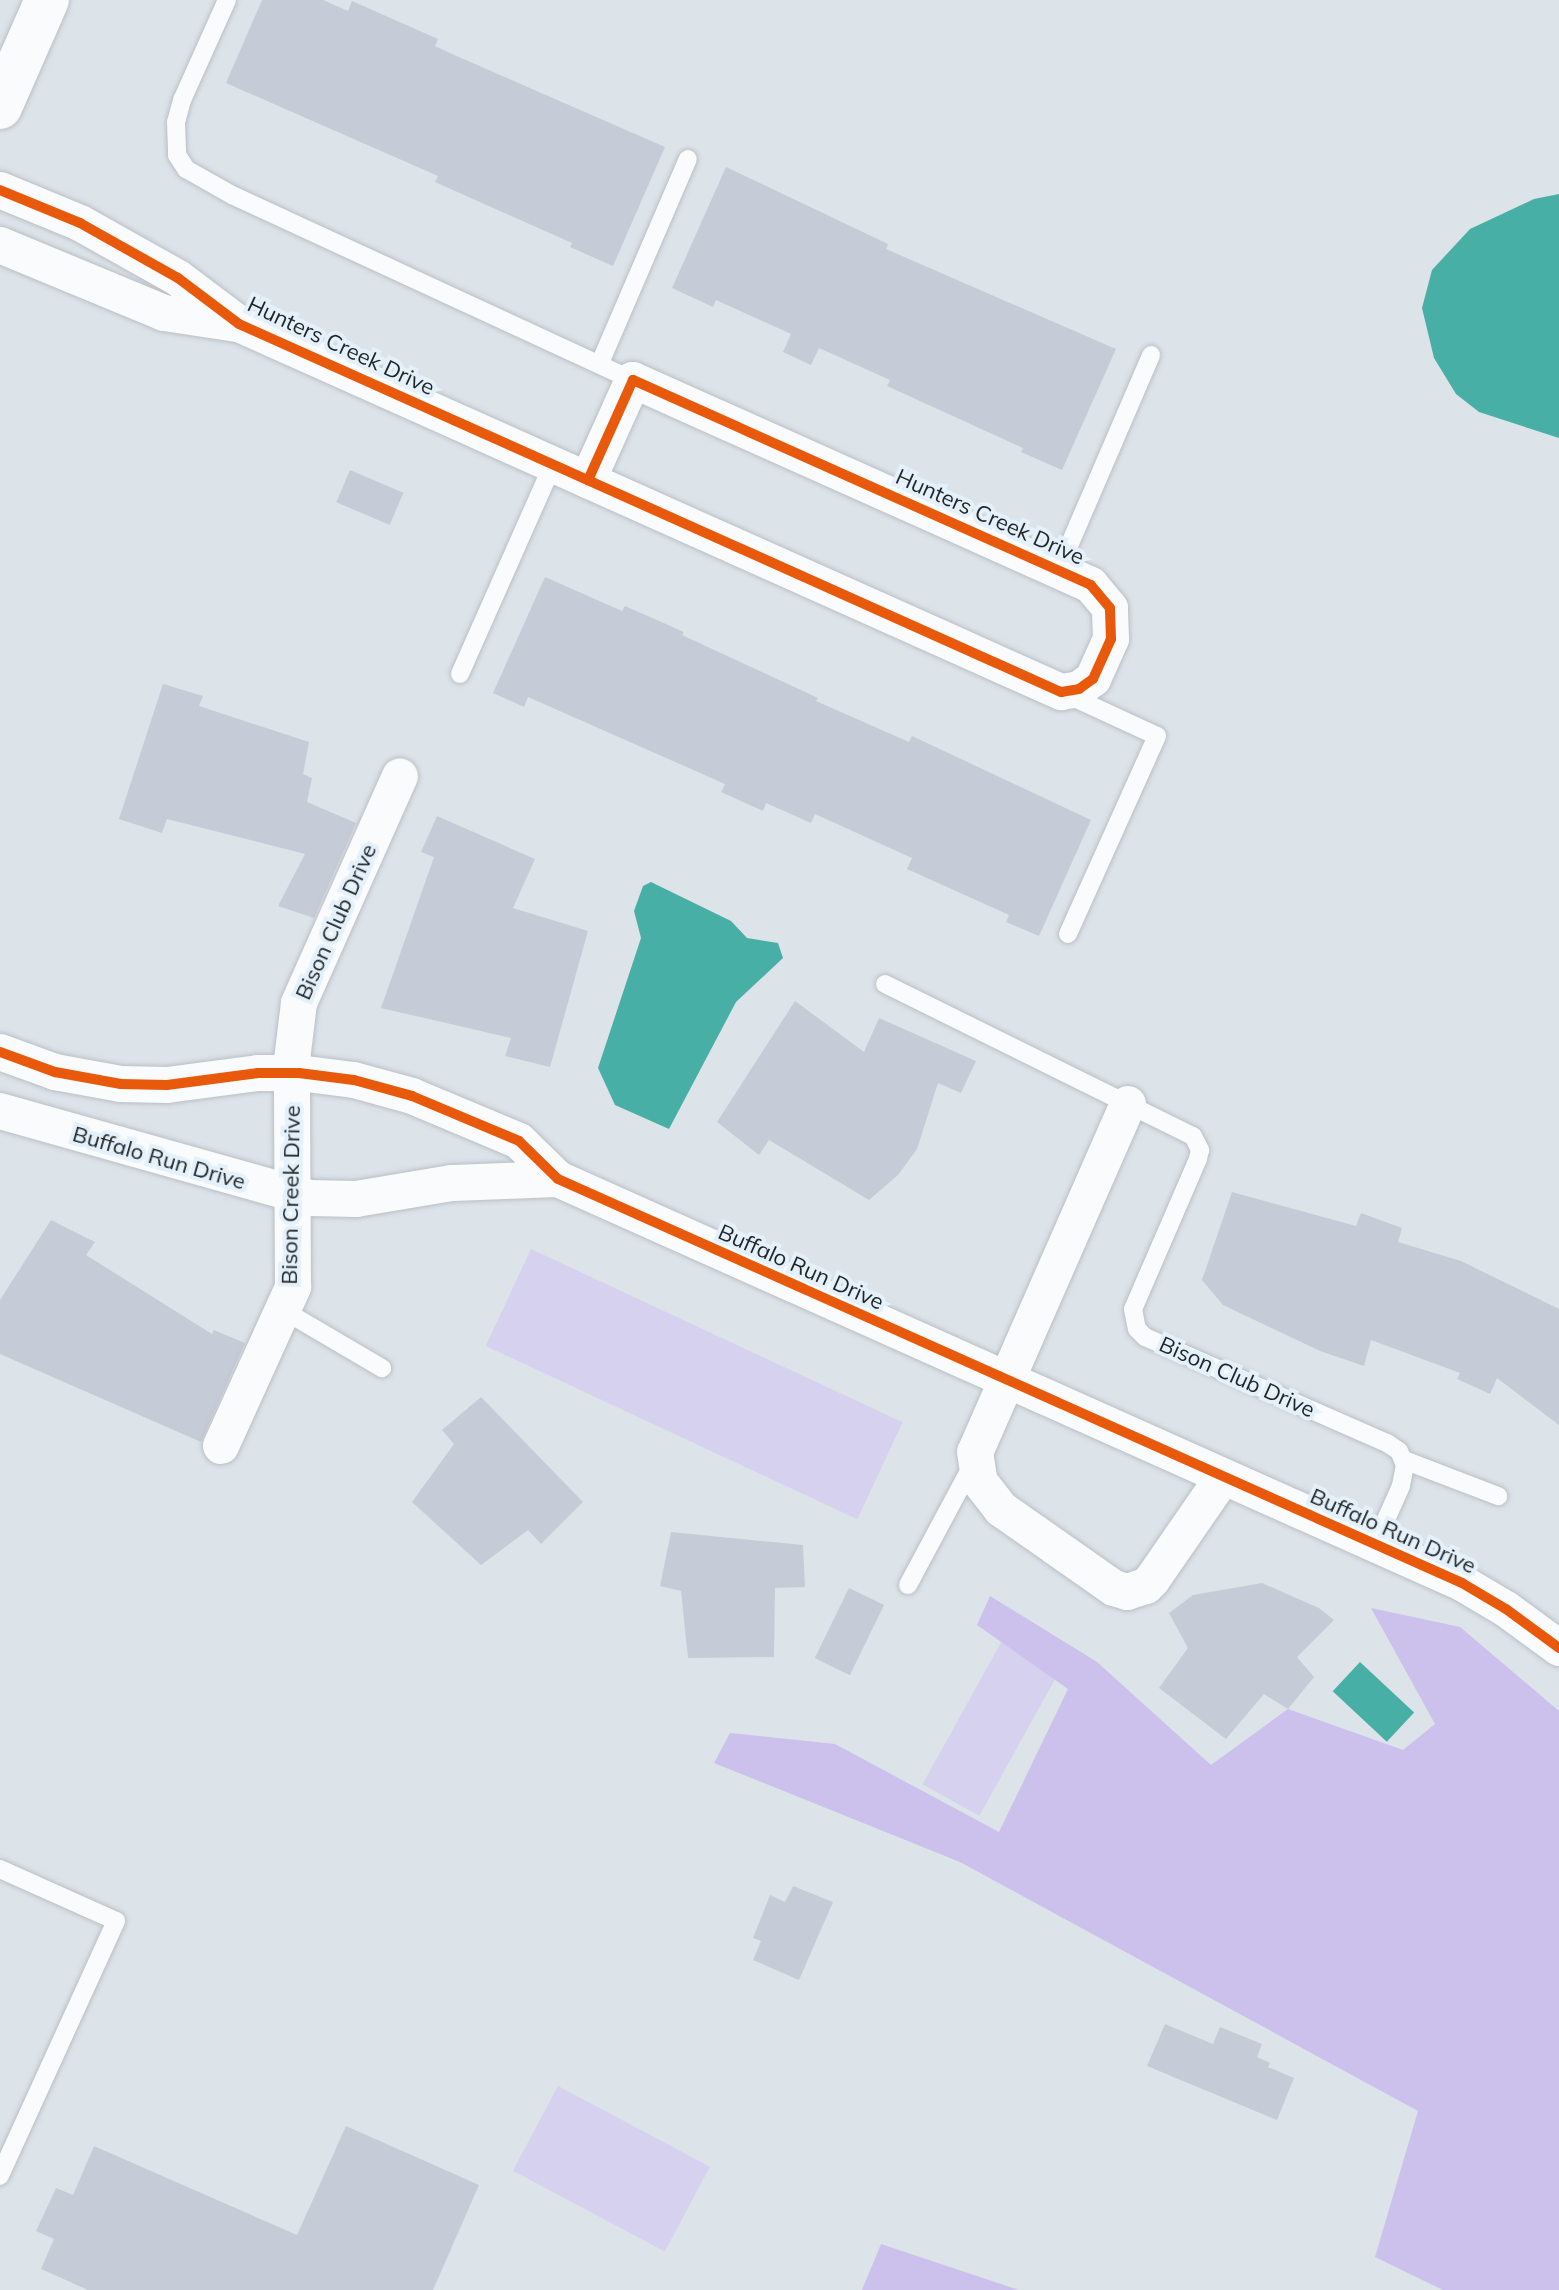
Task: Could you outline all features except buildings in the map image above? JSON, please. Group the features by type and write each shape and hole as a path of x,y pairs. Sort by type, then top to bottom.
{"main road":[{"path":"0,107 47,0"}],"street":[{"name":"Hunters Creek Drive","path":"0,190 80,223 178,278 239,324 1061,692 1079,689 1093,679 1104,659 1112,624 1110,608 1099,592 1059,569 633,380"},
{"name":"Hunters Creek Drive","path":"0,245 164,313 239,324"},
{"path":"588,480 633,380"},
{"name":"Bison Club Drive","path":"292,1073 299,1003 400,776"},
{"name":"Buffalo Run Drive","path":"0,1052 55,1072 121,1084 167,1085 258,1073 292,1073 354,1080 412,1096 519,1141 558,1179 1375,1544 1489,1598 1559,1648"},
{"name":"Bison Creek Drive","path":"221,1446 293,1287 295,1196 292,1073"},
{"path":"1128,1104 975,1452 980,1482 1001,1509 1114,1588 1127,1592 1146,1586 1152,1580 1223,1477"},
{"name":"Buffalo Run Drive","path":"0,1111 295,1196 340,1200 452,1183 558,1179"}],"lane":[{"path":"227,0 182,100 176,122 177,155 186,169 232,195 633,380"},
{"path":"600,363 688,159"},
{"path":"1059,569 1151,355"},
{"path":"460,674 553,464"},
{"path":"1061,692 1157,736 1068,934"},
{"name":"Bison Club Drive","path":"885,984 1189,1133 1200,1150 1133,1309 1137,1329 1145,1337 1387,1443 1404,1460"},
{"path":"283,1310 382,1368"},
{"path":"908,1585 976,1458"},
{"path":"1375,1544 1401,1486 1404,1460 1498,1496"},
{"path":"0,2176 116,1921 2,1877"}],"shaded area":[{"path":"1559,194 1559,438 1479,412 1456,394 1434,358 1422,308 1432,270 1470,229 1534,199"},
{"path":"651,882 731,921 747,938 778,943 783,958 736,1002 669,1129 615,1105 598,1068 641,938 634,911 643,886"},
{"path":"531,1249 903,1422 857,1519 486,1346"},
{"path":"990,1596 1097,1662 1211,1765 1288,1709 1403,1750 1435,1724 1371,1608 1460,1627 1559,1711 1559,2290 1443,2290 1375,2257 1418,2111 960,1862 714,1763 730,1733 835,1744 999,1832 1068,1689 977,1625"},
{"path":"1003,1639 1060,1671 979,1816 923,1784"},
{"path":"1360,1662 1414,1712 1387,1742 1333,1691"},
{"path":"558,2086 710,2167 665,2252 513,2171"},
{"path":"881,2244 1019,2290 862,2290"}],"cycle path":[{"path":"0,190 80,223 178,278 239,324 1061,692 1079,689 1093,679 1111,639 1110,608 1091,585 633,380 588,480"},
{"path":"0,1052 55,1072 121,1084 167,1085 258,1073 299,1073 354,1080 412,1096 519,1141 558,1179 1462,1583 1506,1609 1559,1648"}]}
